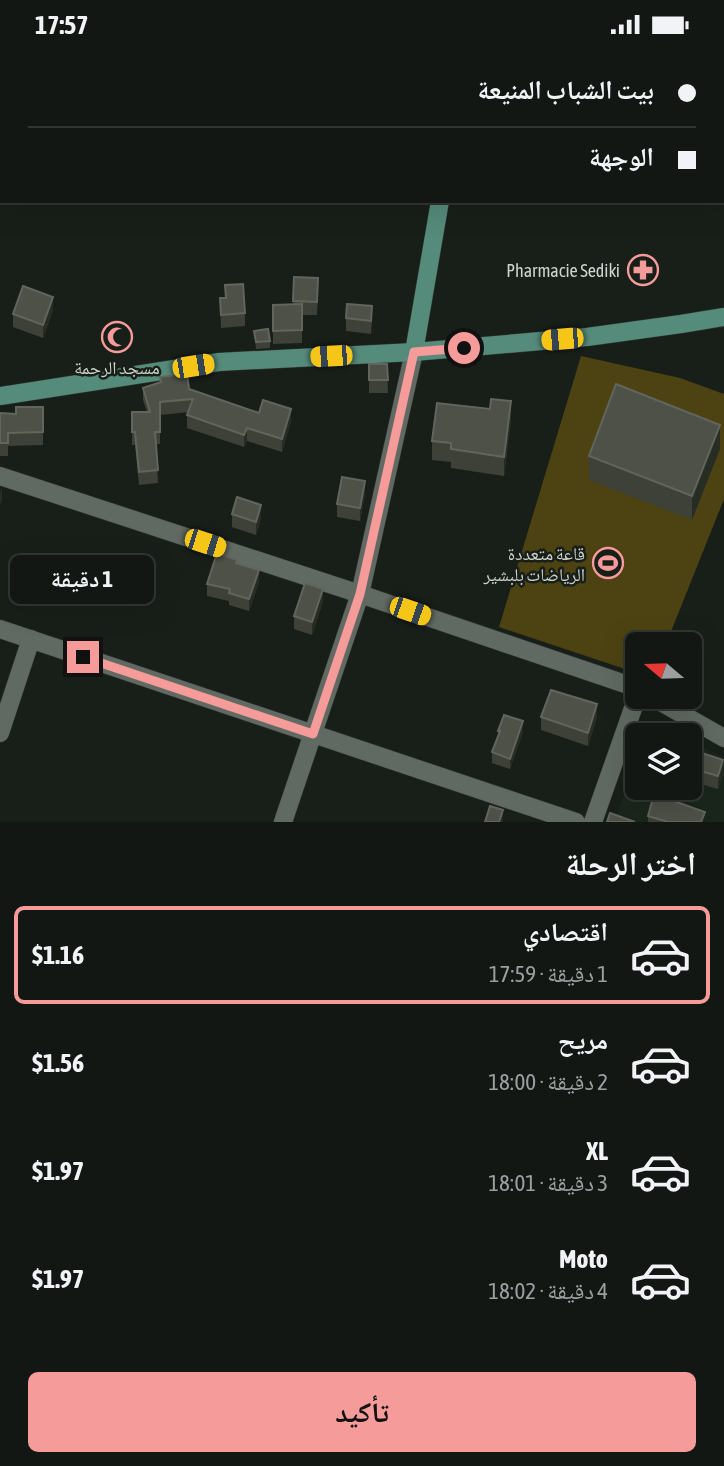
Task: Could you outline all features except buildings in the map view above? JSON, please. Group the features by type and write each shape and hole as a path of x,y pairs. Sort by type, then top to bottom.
{"street":[{"path":"283,822 360,594 414,352 440,203"},
{"path":"0,396 219,362 414,352 587,337 724,317"},
{"path":"0,476 625,684"},
{"path":"0,629 576,822"},
{"path":"0,733 31,639"},
{"path":"593,822 633,709"},
{"path":"673,709 724,738"}],"shaded area":[{"name":"قاعة متعددة الرياضات بلبشير","path":"581,356 680,378 724,394 724,499 671,632 625,632 625,669 499,627"},
{"path":"702,747 724,757 724,822 614,822 625,793 625,800 702,800"}],"place":[{"name":"Pharmacie Sediki","path":"643,270"},
{"name":"مسجد الرحمة","path":"117,337"},
{"name":"قاعة متعددة الرياضات بلبشير","path":"608,563"}],"route":[{"path":"83,657 313,734 360,594 414,352 464,348"}]}
